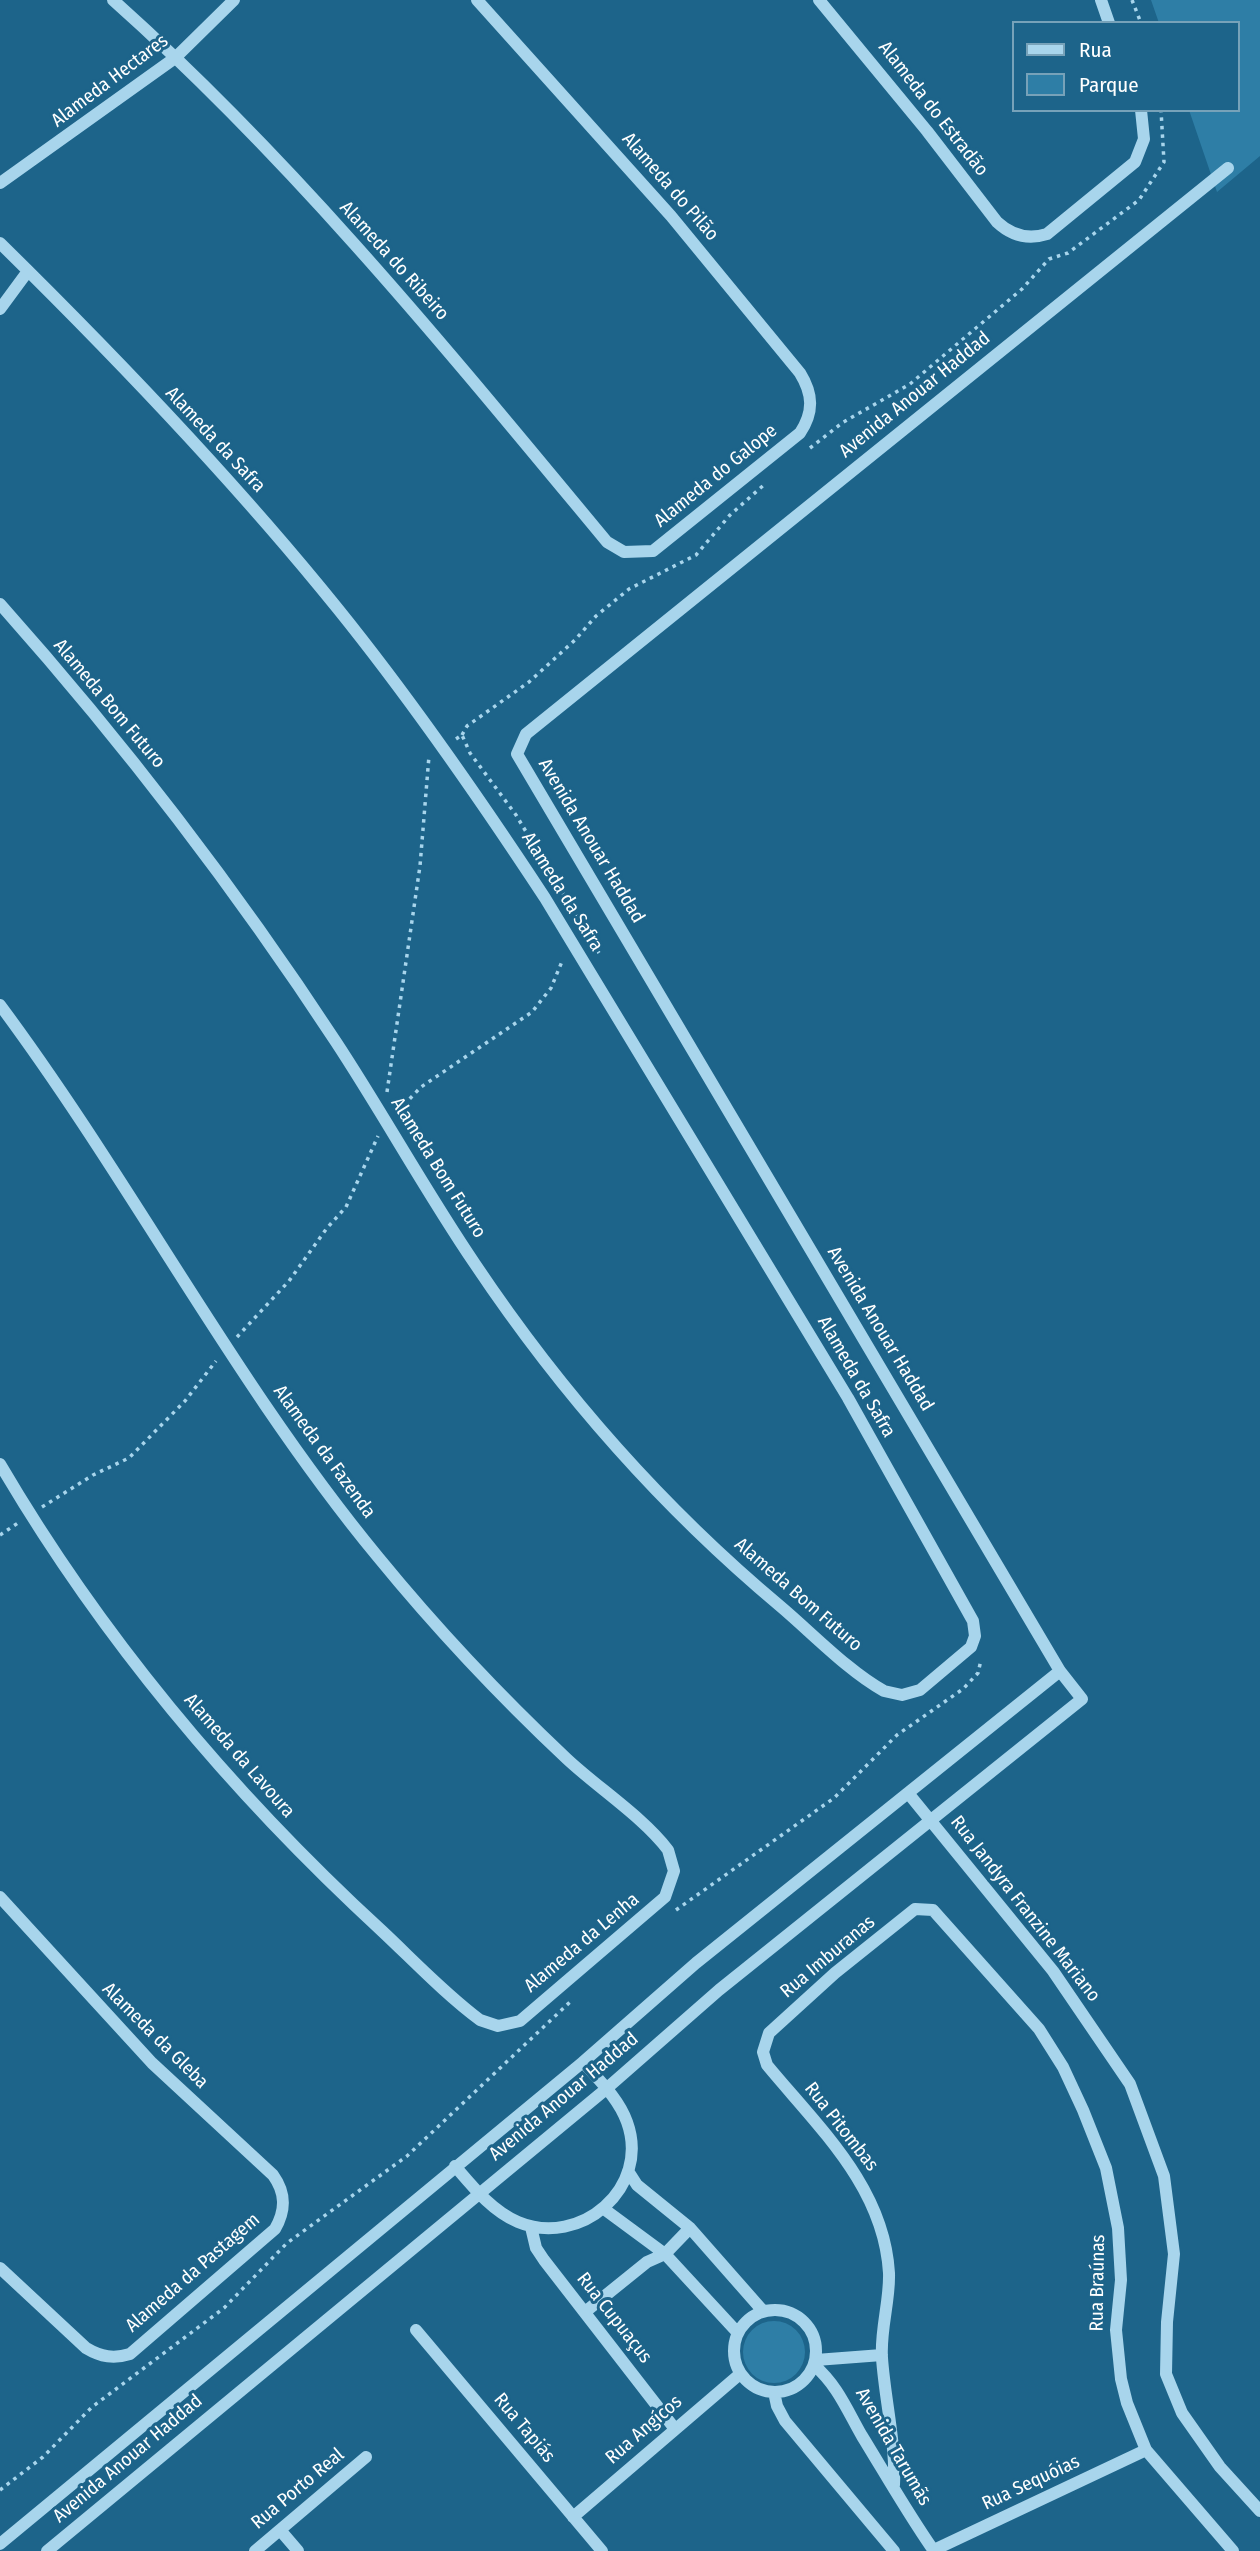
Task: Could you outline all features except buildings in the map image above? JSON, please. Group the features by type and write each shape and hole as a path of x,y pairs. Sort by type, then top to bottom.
{"street":[{"name":"Alameda do Ribeiro","path":"113,0 263,147 424,321 607,542 634,554"},
{"name":"Alameda Hectares","path":"0,183 175,58 234,0"},
{"name":"Alameda do Pilão","path":"477,0 605,140 744,304 805,382 811,402 810,413"},
{"name":"Alameda do Estradão","path":"819,0 927,131 997,222 1021,236 1046,234 1135,162 1141,151 1145,128 1141,112"},
{"path":"1101,0 1108,21"},
{"name":"Avenida Anouar Haddad","path":"47,2551 606,2089 719,1990 1082,1699 1060,1671 517,754 526,734 1228,168"},
{"name":"Alameda da Safra","path":"0,243 214,464 347,620 443,747 545,898 848,1398 973,1621 973,1642 967,1651 920,1690 902,1695"},
{"path":"0,309 28,271"},
{"name":"Alameda do Galope","path":"634,554 661,546 800,433 810,413"},
{"name":"Alameda Bom Futuro","path":"0,604 119,743 220,875 291,974 387,1122 474,1264 536,1350 603,1432 682,1517 767,1595 876,1687 902,1695"},
{"name":"Alameda da Fazenda","path":"0,1005 141,1210 227,1348 314,1475 393,1576 522,1716 661,1842 668,1850 674,1871"},
{"name":"Alameda da Lavoura","path":"0,1464 30,1515 149,1681 240,1789 338,1891 462,2006 480,2020 498,2026"},
{"name":"Avenida Anouar Haddad","path":"0,2544 583,2062 706,1955 1060,1671"},
{"name":"Rua Jandyra Franzine Mariano","path":"908,1793 1054,1970 1130,2084 1164,2176 1174,2254 1167,2322 1166,2374 1182,2413 1220,2467 1260,2511"},
{"name":"Alameda da Lenha","path":"498,2026 520,2021 659,1903 670,1889 674,1871"},
{"name":"Alameda da Gleba","path":"0,1897 143,2053 273,2175 284,2200"},
{"name":"Rua Imburanas","path":"763,2052 769,2033 835,1973 915,1909 933,1910"},
{"name":"Rua Braúnas","path":"933,1910 1039,2029 1063,2067 1096,2138 1114,2198 1121,2280 1116,2330 1121,2379 1146,2450 1233,2551"},
{"name":"Rua Pitombas","path":"763,2052 767,2065 851,2166 873,2205 881,2226 889,2274 882,2355 895,2453 894,2485"},
{"path":"455,2166 478,2193 503,2214 531,2227 562,2228 591,2218 604,2210 623,2185 628,2171 631,2148 628,2125 606,2089 583,2062"},
{"path":"628,2171 638,2185 690,2228 763,2311"},
{"name":"Alameda da Pastagem","path":"0,2268 86,2348 110,2357 130,2354 275,2229 284,2200"},
{"path":"604,2210 665,2254 737,2332"},
{"name":"Rua Cupuaçus","path":"531,2227 536,2248 676,2429"},
{"path":"585,2312 647,2262 665,2254 690,2228"},
{"path":"784,2310 803,2320 815,2339 815,2363 803,2382 774,2392 755,2387 740,2374 733,2354 737,2332 744,2323 763,2311 784,2310"},
{"name":"Rua Tapiás","path":"416,2330 602,2551"},
{"path":"815,2363 882,2355"},
{"name":"Avenida Tarumãs","path":"815,2363 830,2379 934,2550"},
{"name":"Rua Angícos","path":"573,2516 740,2374"},
{"path":"774,2392 777,2406 785,2421 894,2551"},
{"name":"Rua Sequóias","path":"934,2550 1146,2450"},
{"name":"Rua Porto Real","path":"254,2551 366,2457"},
{"path":"280,2530 298,2551"}],"path":[{"path":"1132,0 1140,21"},
{"path":"800,455 842,422 910,384 1022,289 1049,259 1068,253 1139,200 1164,162 1161,112"},
{"path":"387,1122 387,1079 420,866 428,757 462,735 467,726 529,682 620,596 642,581 696,555 730,515 769,480"},
{"path":"462,735 470,753 516,815 601,956"},
{"path":"0,1535 93,1475 129,1458 185,1401 227,1348 289,1281 327,1228 346,1207 376,1138 387,1122 421,1087 531,1012 551,988 561,960"},
{"path":"673,1912 834,1798 897,1735 963,1689 978,1673 983,1652"},
{"path":"0,2490 43,2457 92,2407 225,2308 287,2243 407,2156 499,2072 578,1994"}],"green space":[{"path":"1151,0 1260,0 1260,156 1217,192 1190,112 1239,112 1239,21 1158,21"},
{"path":"774,2321 786,2323 796,2330 803,2340 803,2364 796,2374 786,2381 774,2383 762,2381 752,2374 745,2364 743,2352 745,2340 752,2330 762,2323"}]}
